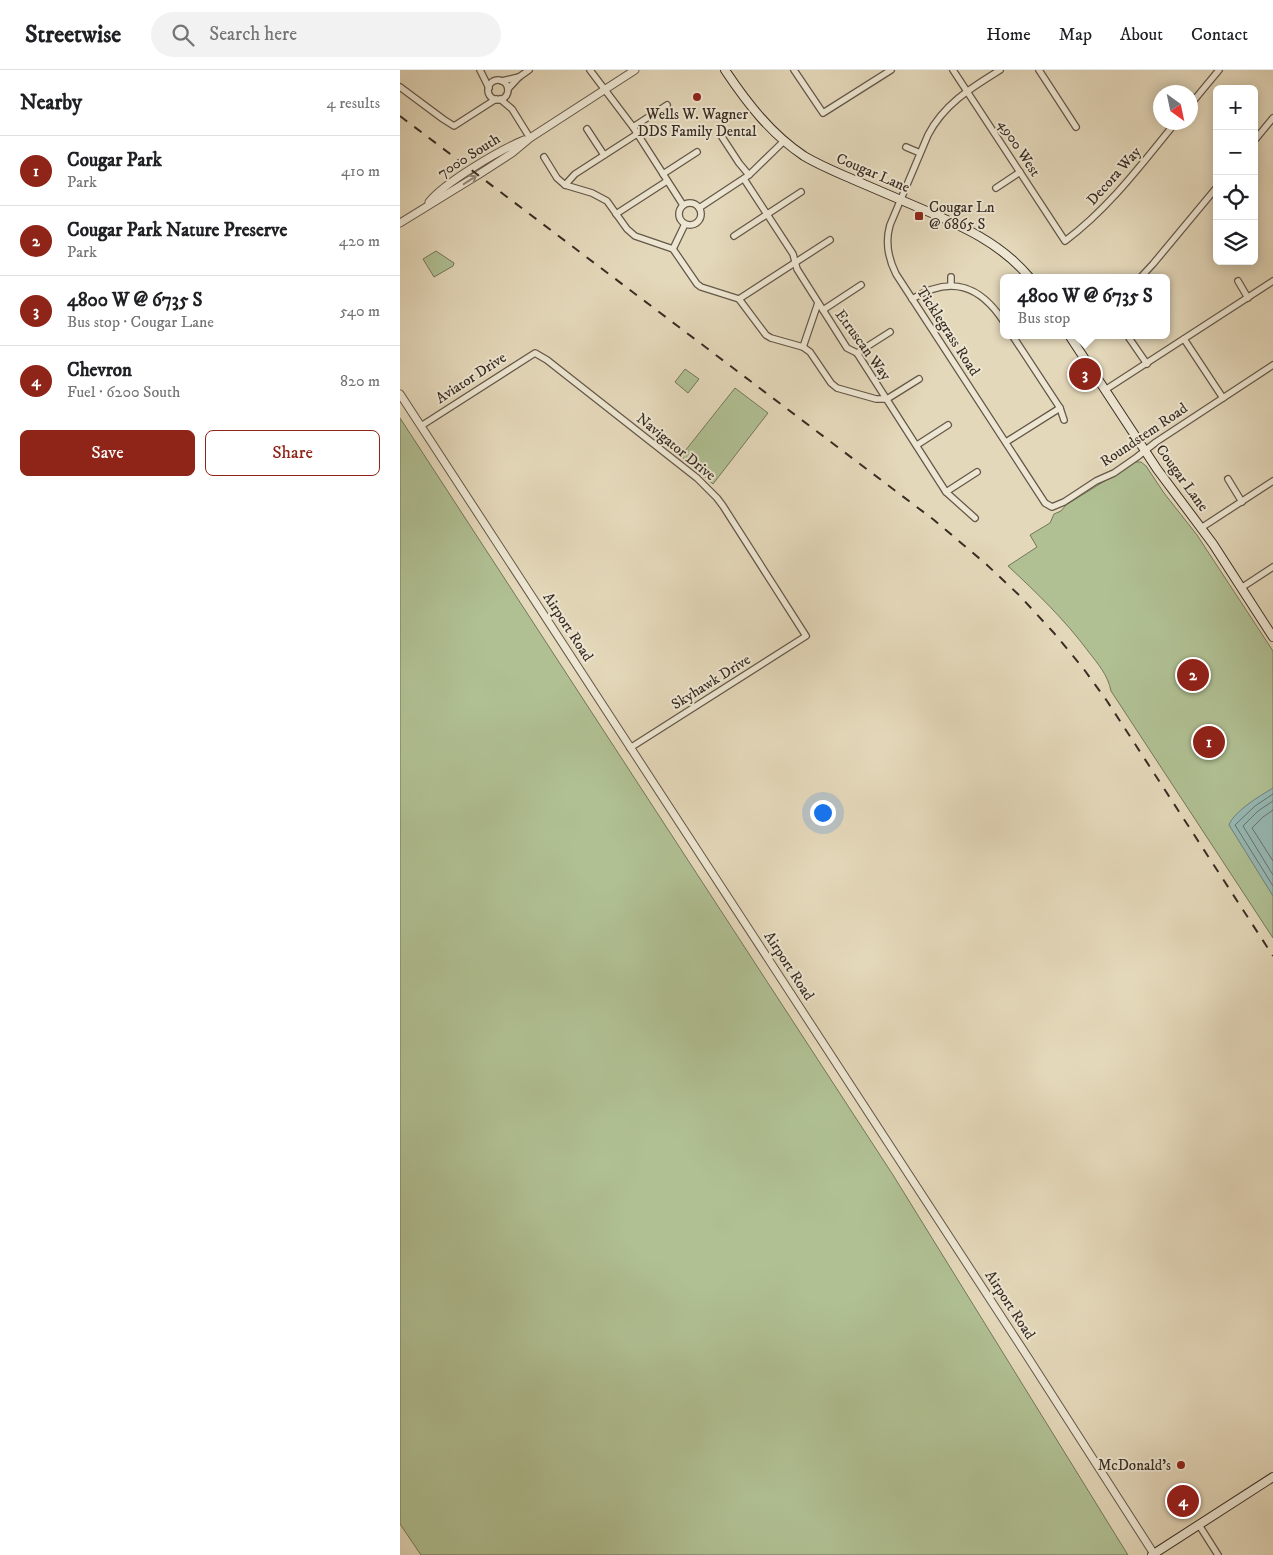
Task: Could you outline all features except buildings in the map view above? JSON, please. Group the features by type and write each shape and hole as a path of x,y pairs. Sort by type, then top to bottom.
{"main road":[{"name":"Cougar Lane","path":"725,70 751,108 784,141 818,164 955,223 986,239 1012,259 1026,274"},
{"name":"Cougar Lane","path":"1072,339 1145,451 1201,528 1273,637"},
{"path":"1153,1554 1273,1477"}],"street":[{"path":"484,106 489,91 499,81 519,76 529,70"},
{"path":"590,70 633,127 683,205"},
{"name":"7000 South","path":"400,223 512,153 530,138 634,70"},
{"path":"794,70 823,113 891,70"},
{"name":"4900 West","path":"952,70 1065,241"},
{"name":"Ticklegrass Road","path":"1000,70 951,103 940,114 920,153 888,230 887,249 893,268 912,298 1045,503 1052,507"},
{"path":"1039,70 1076,127"},
{"path":"1198,95 1219,70"},
{"path":"481,71 506,84 512,109 530,138"},
{"path":"481,71 489,91 512,109"},
{"path":"400,86 454,126 508,92 519,76"},
{"path":"633,127 667,105"},
{"path":"1258,136 1273,118"},
{"path":"587,129 604,155"},
{"name":"Decora Way","path":"1065,241 1111,201 1169,130"},
{"path":"565,185 575,174 637,134"},
{"name":"Etruscan Way","path":"722,138 794,254 797,270 847,348 857,353 946,492 974,518"},
{"path":"699,208 747,177 784,141"},
{"path":"906,147 920,153"},
{"path":"663,174 697,152"},
{"path":"544,157 557,178 565,185 601,197 607,202 626,229 635,236 673,249 697,284 739,298 766,335 802,347 810,352 834,387 876,399 887,399 918,379"},
{"path":"996,188 1020,172"},
{"path":"616,214 667,181"},
{"path":"734,236 801,192"},
{"path":"1144,274 1213,192"},
{"path":"693,204 699,208 698,221 692,225 685,224 679,216 683,205 693,204"},
{"path":"673,249 685,224"},
{"path":"739,298 830,240"},
{"path":"951,276 951,285"},
{"path":"1238,281 1248,298"},
{"path":"1106,390 1273,282"},
{"path":"822,310 861,285"},
{"path":"912,298 932,288 951,285 963,287 980,295 990,303 1000,317"},
{"path":"802,347 818,303"},
{"path":"857,353 890,332"},
{"path":"1015,339 1060,408 1064,420"},
{"path":"1130,339 1147,364"},
{"path":"1184,339 1223,398"},
{"name":"Aviator Drive","path":"421,426 535,353"},
{"name":"Navigator Drive","path":"535,353 547,360 673,458 717,498 806,636"},
{"name":"Roundstem Road","path":"1052,507 1064,502 1096,481 1114,473 1156,442 1273,365"},
{"name":"Airport Road","path":"400,394 1029,1359 1153,1554"},
{"path":"1006,442 1060,408"},
{"path":"917,445 948,425"},
{"path":"946,492 977,472"},
{"path":"1228,479 1242,502"},
{"path":"1201,528 1273,481"},
{"path":"1241,588 1273,567"},
{"name":"Skyhawk Drive","path":"630,748 806,636"},
{"path":"1198,1525 1218,1555"}],"green space":[{"path":"436,251 454,263 453,266 434,277 423,259"},
{"path":"685,369 699,379 688,393 675,382"},
{"path":"735,388 768,413 713,484 681,456"},
{"path":"400,418 893,1175 1128,1555 421,1555 400,1524"},
{"path":"1135,462 1141,462 1146,466 1164,493 1197,535 1273,651 1273,938 1111,691 1108,680 1099,665 1060,617 1008,566 1037,547 1030,535 1050,523 1054,514"}],"water":[{"path":"1273,788 1273,896 1229,825 1236,814"}],"railway":[{"path":"400,116 934,520 1020,596 1054,633 1107,701 1273,956"}],"place":[{"name":"Wells W. Wagner DDS Family Dental","path":"697,97"},
{"name":"Cougar Ln @ 6865 S","path":"919,216"},
{"name":"4800 W @ 6735 S","path":"1085,374"},
{"name":"Cougar Park Nature Preserve","path":"1193,675"},
{"name":"Cougar Park","path":"1209,742"},
{"name":"McDonald's","path":"1181,1465"},
{"name":"Chevron","path":"1183,1501"}]}
